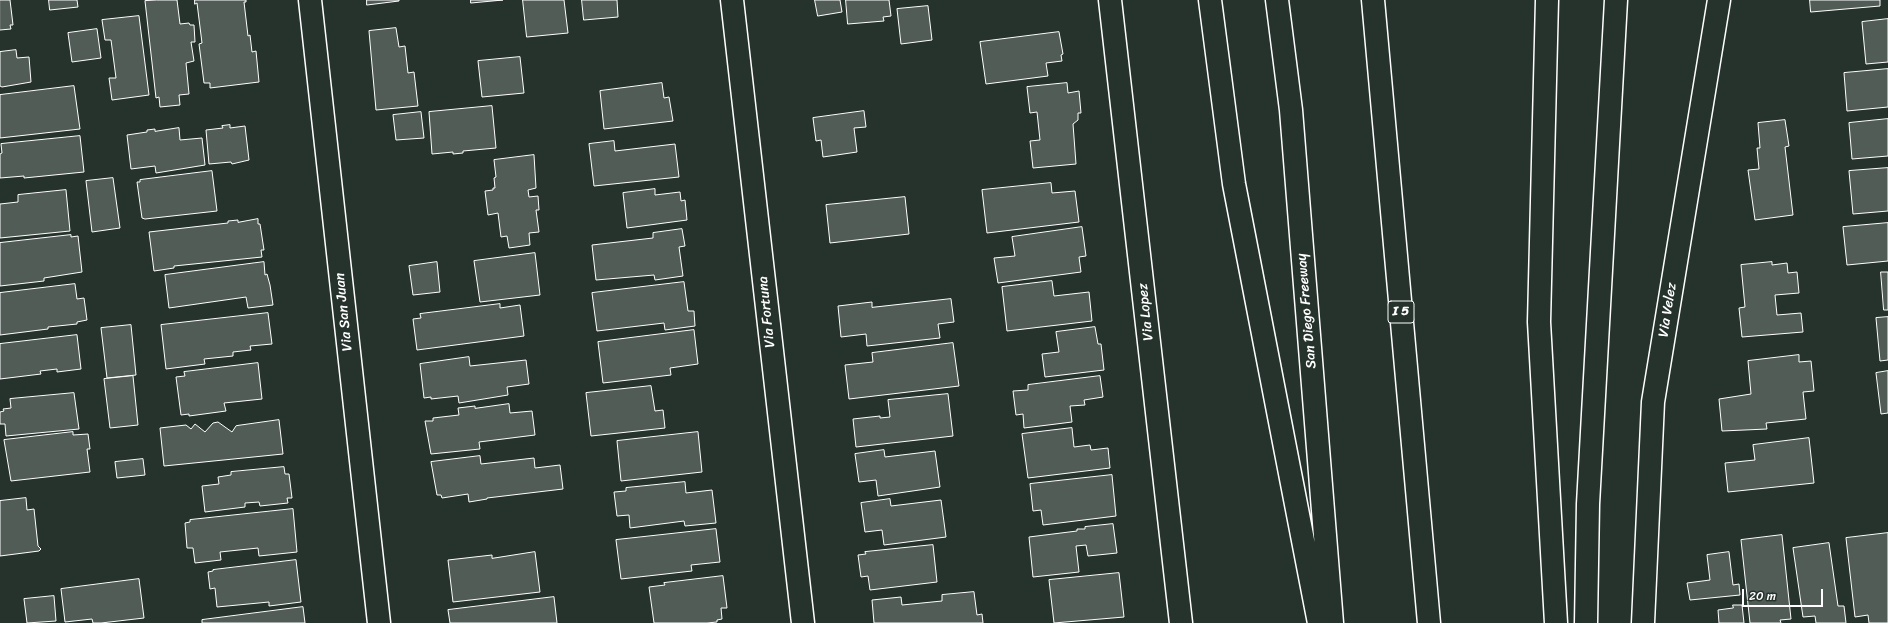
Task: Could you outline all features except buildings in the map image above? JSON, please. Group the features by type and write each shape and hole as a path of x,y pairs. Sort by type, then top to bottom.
{"main road":[{"name":"Via San Juan","path":"310,0 379,623"},
{"name":"Via Fortuna","path":"732,0 803,623"},
{"name":"Via Lopez","path":"1110,0 1181,623"},
{"path":"1210,0 1234,184 1319,623"},
{"name":"San Diego Freeway","path":"1277,0 1291,118 1332,623"},
{"name":"I 5","path":"1374,0 1429,623"},
{"path":"1547,0 1539,322 1556,623"},
{"path":"1586,623 1588,504 1616,0"},
{"name":"Via Velez","path":"1644,623 1653,402 1719,0"}]}
